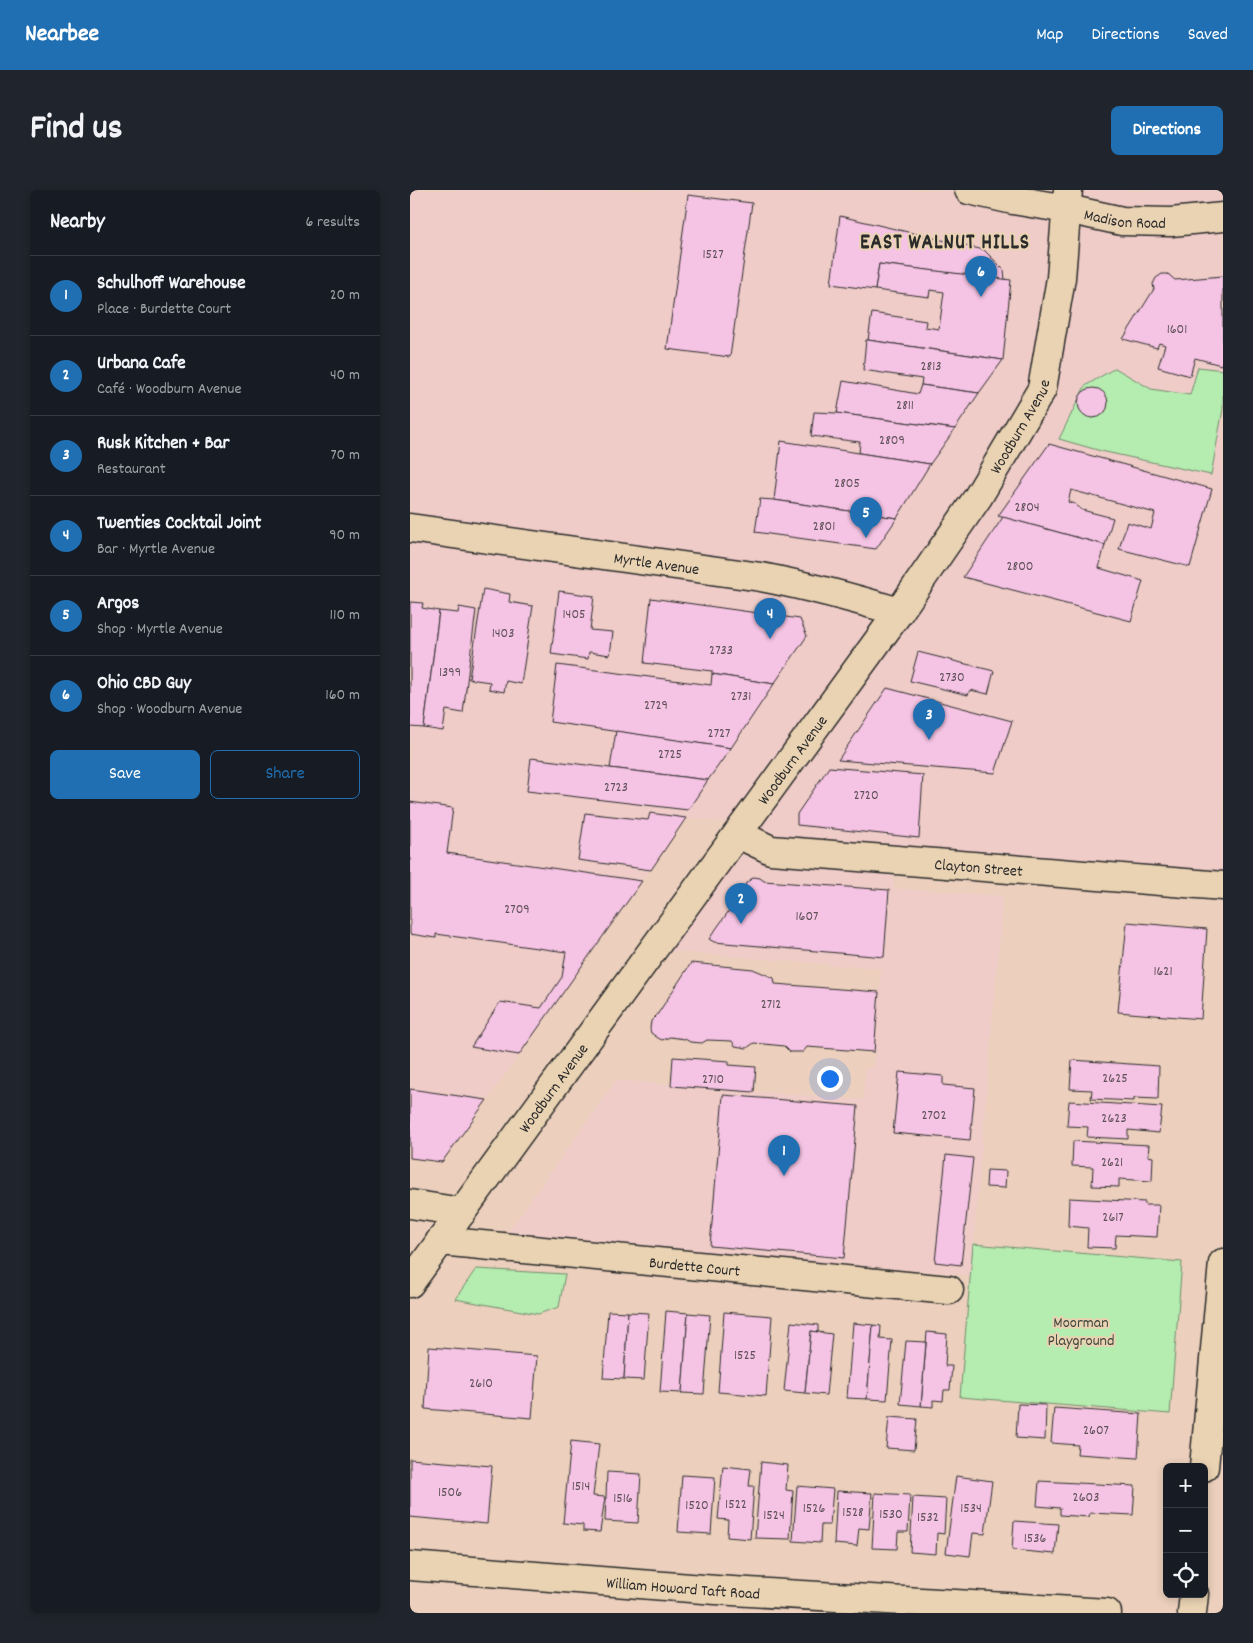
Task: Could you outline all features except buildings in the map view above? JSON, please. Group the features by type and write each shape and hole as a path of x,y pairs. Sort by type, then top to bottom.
{"street":[{"name":"Madison Road","path":"969,190 1013,200 1068,200 1122,221 1171,222 1223,217"},
{"name":"Woodburn Avenue","path":"410,1283 899,612 978,497 1042,389 1061,278 1068,200"},
{"name":"Myrtle Avenue","path":"410,528 795,583 899,612"},
{"name":"Clayton Street","path":"738,834 771,850 1223,886"},
{"path":"410,1204 462,1212"},
{"name":"Burdette Court","path":"440,1242 949,1290"},
{"path":"1204,1463 1223,1263"},
{"name":"William Howard Taft Road","path":"410,1566 715,1601 1107,1613"},
{"path":"1192,1613 1194,1598"}],"shaded area":[{"path":"410,190 1223,190 1223,872 896,845 893,888 1003,896 971,1275 505,1236 616,1080 863,1100 865,1069 873,1068 881,969 665,951 760,826 686,818 552,1010 442,1162 410,1158"}],"green space":[{"path":"1198,367 1223,370 1223,409 1211,475 1101,451 1059,439 1085,386 1115,368 1151,389 1190,395"},
{"name":"Moorman Playground","path":"973,1244 1182,1262 1170,1414 960,1397"},
{"path":"476,1269 565,1274 559,1307 538,1314 455,1299"}],"place":[{"name":"Ohio CBD Guy","path":"981,297"},
{"name":"Argos","path":"866,538"},
{"name":"Twenties Cocktail Joint","path":"770,639"},
{"name":"Rusk Kitchen + Bar","path":"929,740"},
{"name":"Urbana Cafe","path":"741,924"},
{"name":"Schulhoff Warehouse","path":"784,1176"}],"district":[{"name":"EAST WALNUT HILLS","path":"945,241"}]}
